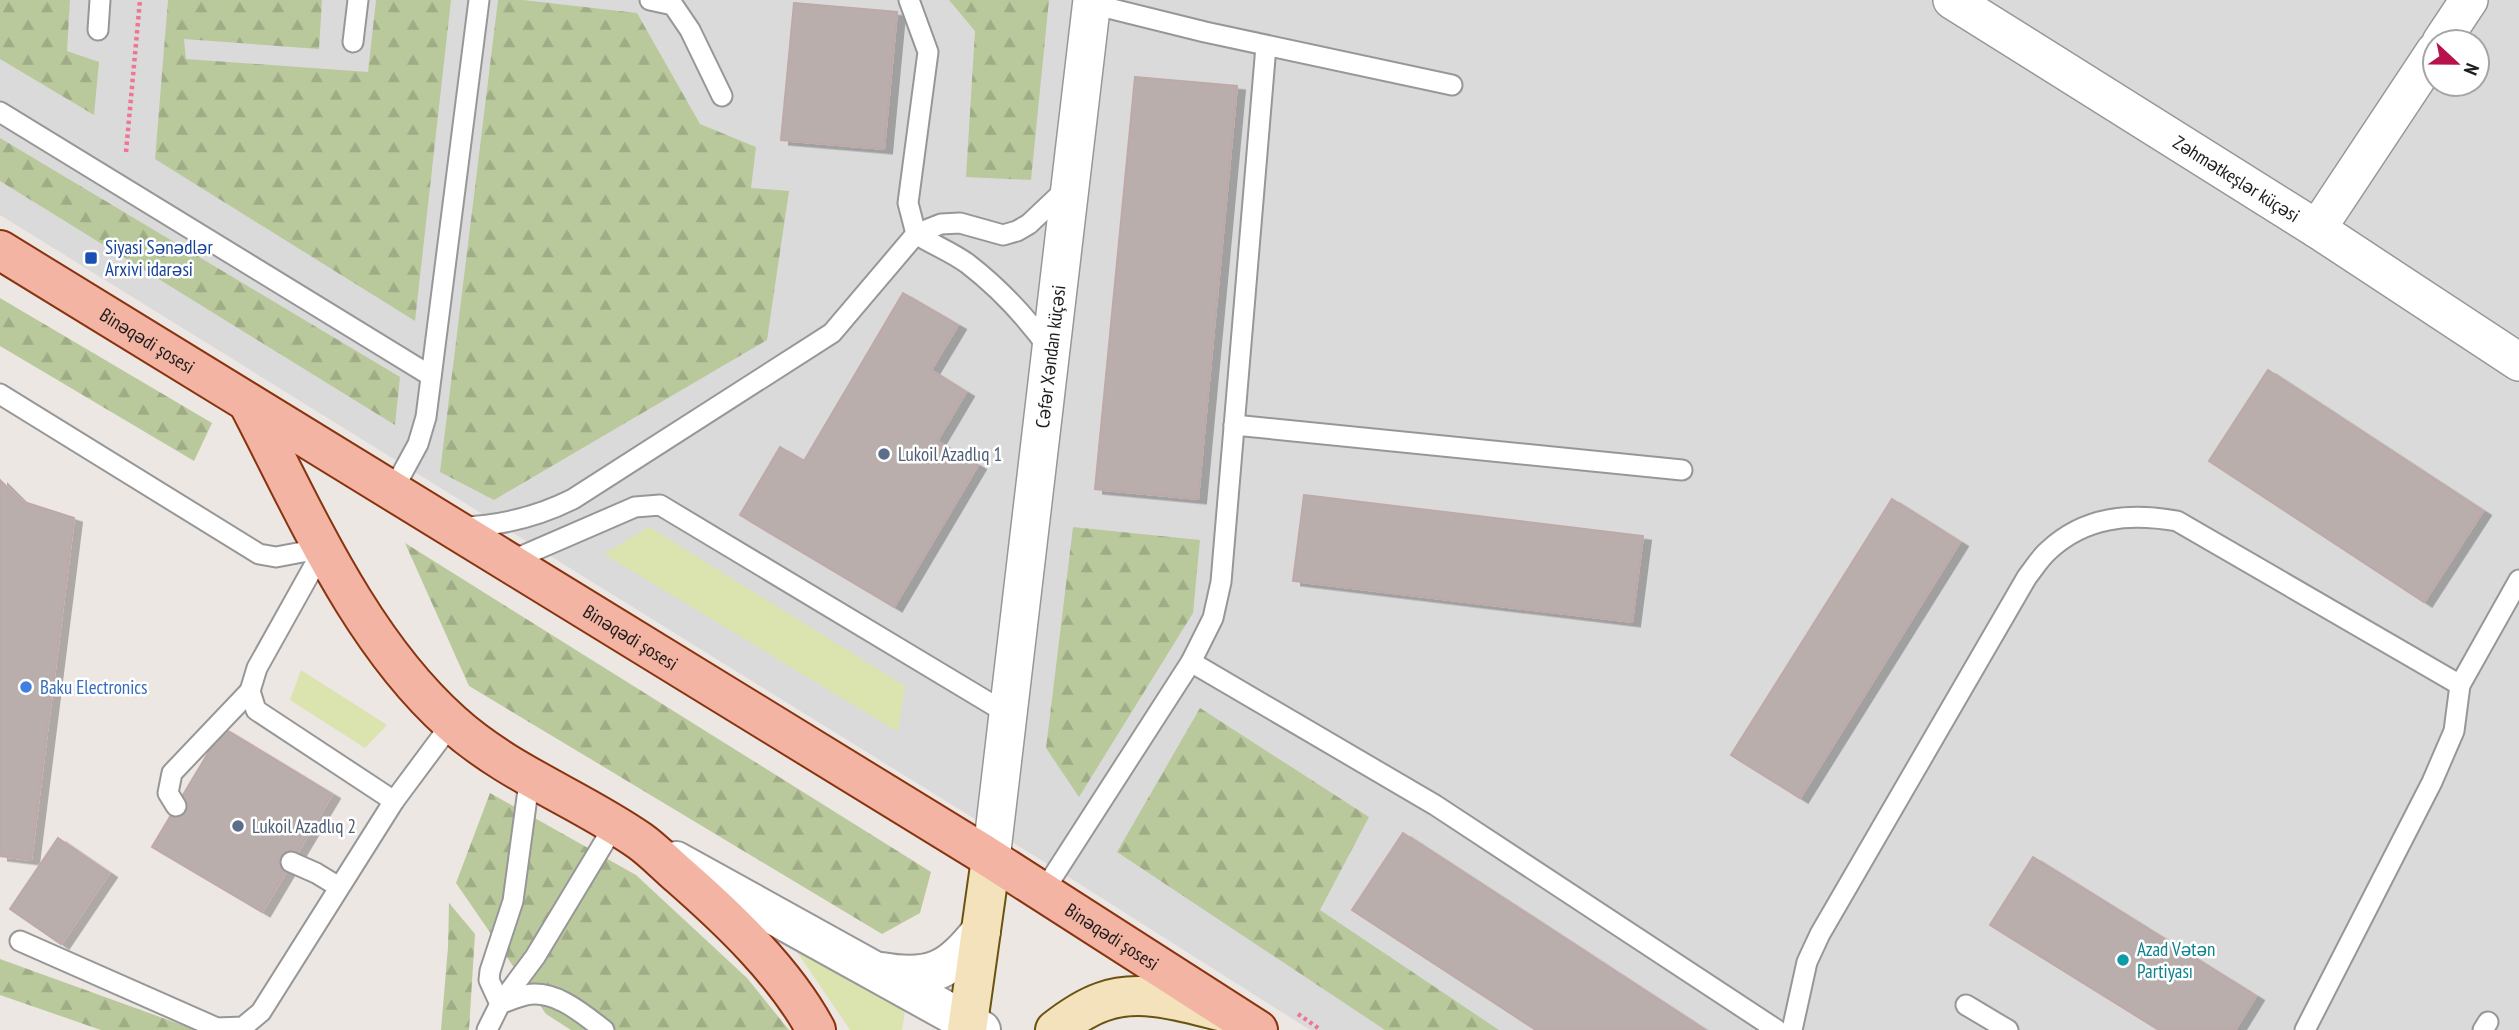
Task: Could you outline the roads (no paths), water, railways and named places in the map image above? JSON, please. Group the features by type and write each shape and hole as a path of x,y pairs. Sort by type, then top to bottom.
{"main road":[{"name":"Binəqədi şosesi","path":"0,250 991,859 1247,1022"},
{"path":"247,401 324,548 370,627 405,673 452,723 487,750 627,834 700,893 777,974 816,1030"},
{"path":"972,1028 991,859"},
{"path":"1055,1030 1103,1001 1124,997 1158,997 1247,1022"}],"street":[{"name":"Zəhmətkeşlər küçəsi","path":"1952,0 2317,229 2519,362"},
{"path":"2450,28 2469,0"},
{"name":"Cəfər Xəndan küçəsi","path":"991,859 1092,2"},
{"path":"2317,229 2421,72"},
{"path":"627,834 972,1028"},
{"path":"872,971 920,975 944,969 964,953 981,931"}],"lane":[{"path":"98,30 100,0"},
{"path":"354,42 358,0"},
{"path":"393,491 418,444 426,417 479,0"},
{"path":"650,0 673,2 690,30 722,96"},
{"path":"909,0 928,52 908,203 916,234 966,262 987,280 1027,319 1052,353"},
{"path":"1092,2 1266,46 1452,86"},
{"path":"1042,892 1191,662 1213,618 1221,582 1266,46"},
{"path":"0,112 431,376"},
{"path":"452,527 491,525 514,520 541,513 573,499 832,333 916,234 941,224 960,223 1003,235 1017,231 1048,207 1072,182"},
{"path":"0,394 259,554 276,557 324,548"},
{"path":"1234,425 1682,470"},
{"path":"508,562 635,507 660,505 1009,714"},
{"path":"1792,1030 1807,962 1820,934 2027,577 2046,552 2075,531 2120,516 2148,516 2177,522 2460,685"},
{"path":"177,806 167,793 172,773 250,691 257,668 324,548"},
{"path":"2305,1030 2432,782 2454,731 2460,685 2519,580"},
{"path":"1191,662 1435,805 1777,1030"},
{"path":"250,691 256,710 394,801"},
{"path":"20,942 217,1028 243,1027 261,1012 394,801 452,723"},
{"path":"500,1004 489,980 490,971 513,901 530,775"},
{"path":"487,1030 500,1004 627,834"},
{"path":"291,862 340,887"},
{"path":"500,1004 526,995 548,996 577,1010 604,1030"},
{"path":"1966,1005 2008,1030"}],"place":[{"name":"Siyasi Sənədlər Arxivi idarəsi","path":"91,258"},
{"name":"Lukoil Azadlıq 1","path":"884,454"},
{"name":"Baku Electronics","path":"26,687"},
{"name":"Lukoil Azadlıq 2","path":"238,826"},
{"name":"Azad Vətən Partiyası","path":"2123,960"}]}
